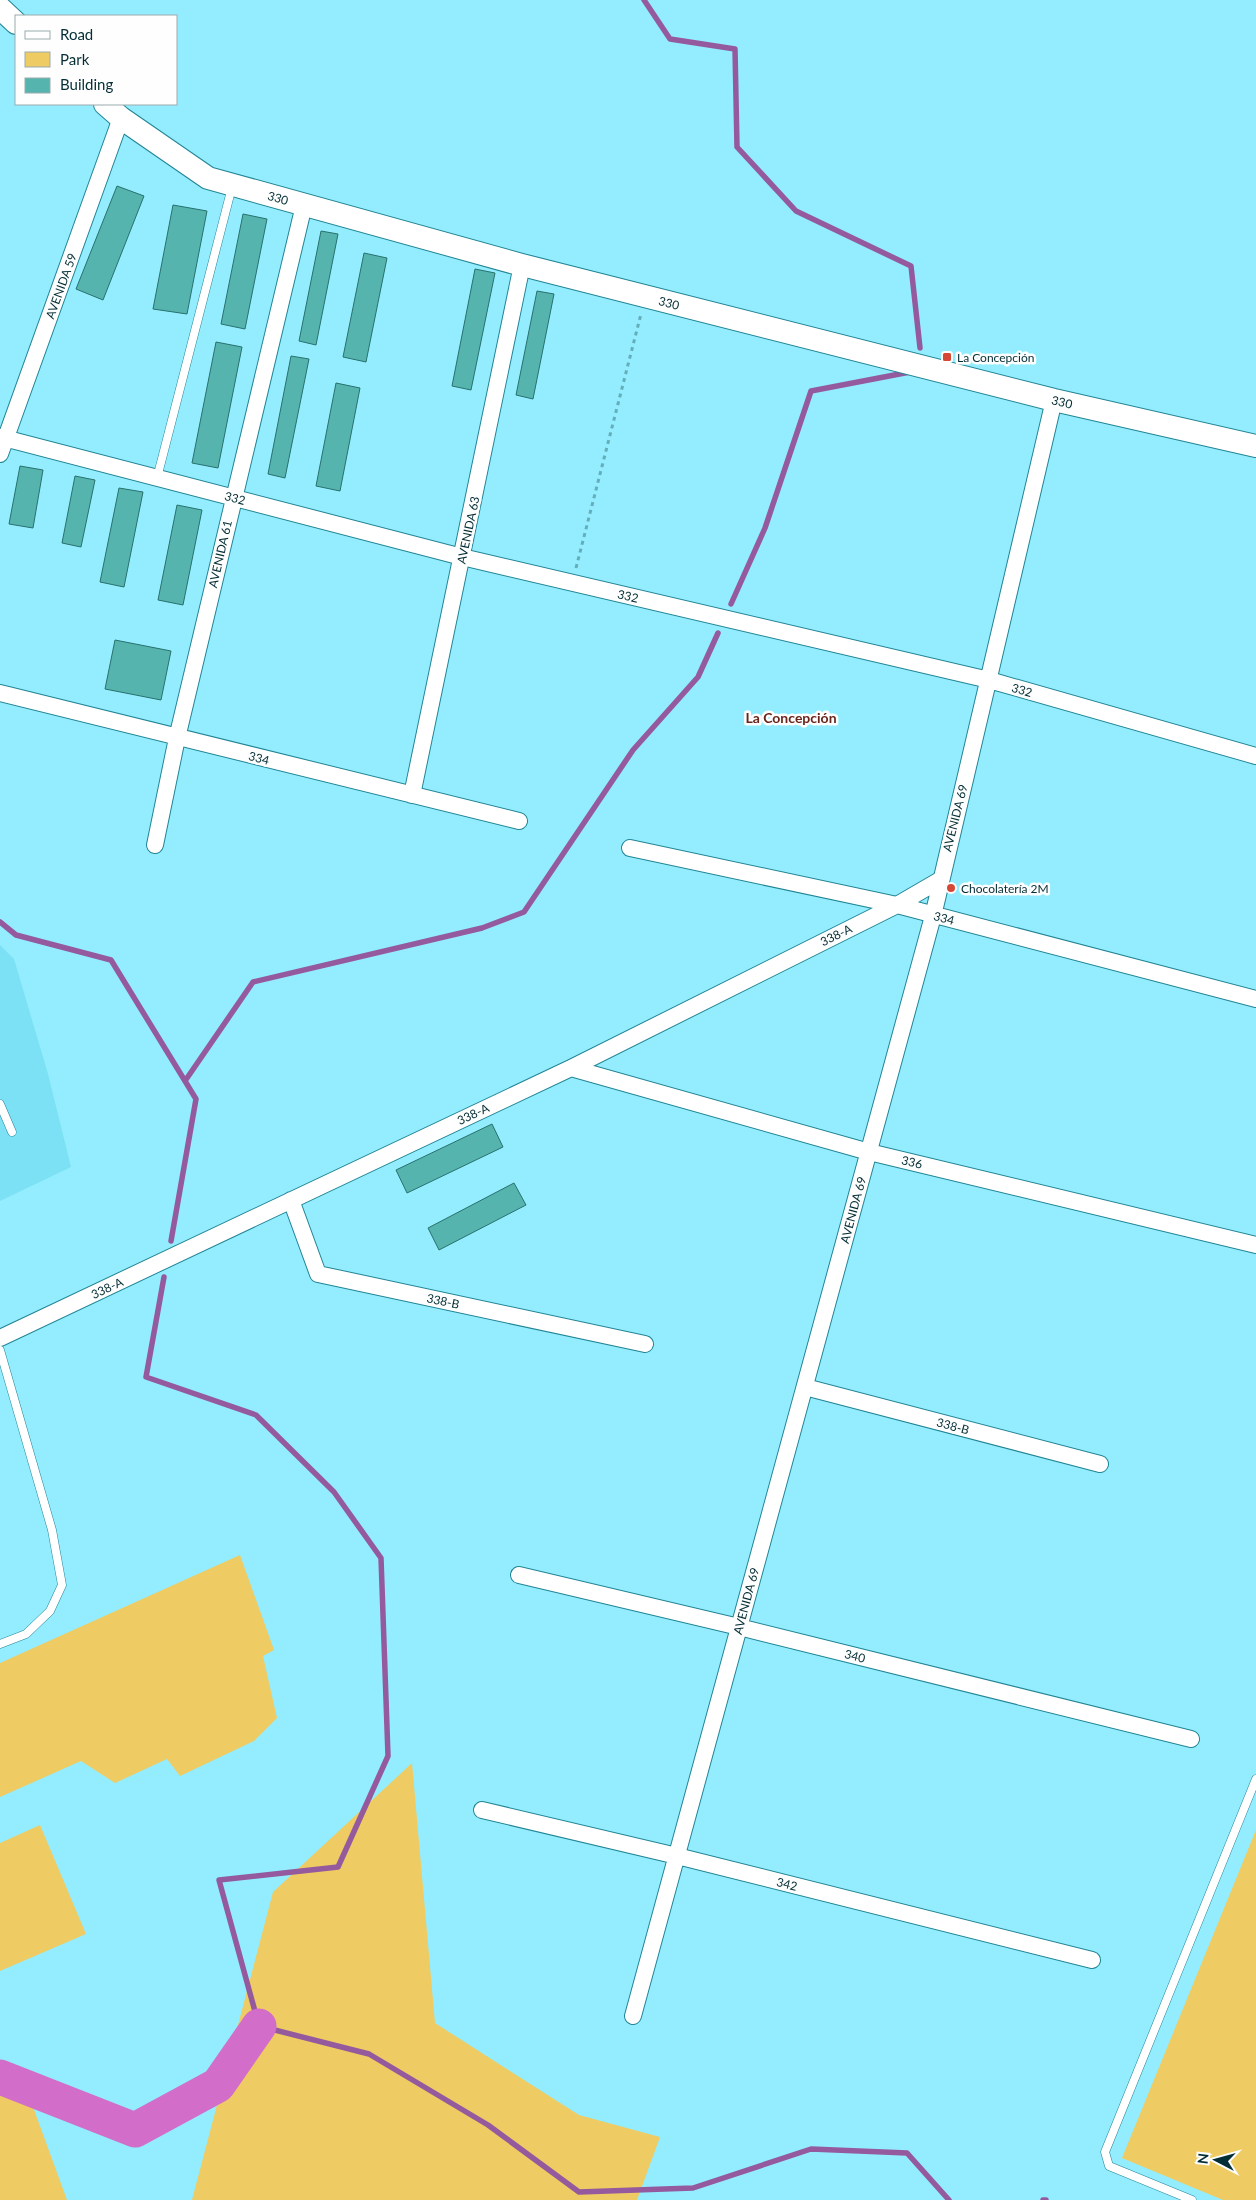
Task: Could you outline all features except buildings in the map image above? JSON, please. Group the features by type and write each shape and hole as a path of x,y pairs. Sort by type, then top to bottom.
{"street":[{"path":"0,8 15,22"},
{"name":"330","path":"113,111 208,178 522,266 1054,400 1256,446"},
{"name":"AVENIDA 59","path":"2,443 113,111"},
{"name":"AVENIDA 61","path":"155,845 233,498 304,205"},
{"name":"AVENIDA 63","path":"412,795 522,266"},
{"name":"AVENIDA 69","path":"633,2016 933,916 1054,400"},
{"name":"332","path":"2,443 157,478 462,557 989,680 1256,756"},
{"name":"334","path":"0,693 519,821"},
{"name":"334","path":"630,848 897,905 933,916 1256,999"},
{"name":"338-A","path":"0,1338 570,1068 897,905 940,880"},
{"name":"336","path":"570,1068 869,1152 1256,1245"},
{"name":"338-B","path":"291,1200 318,1274 645,1344"},
{"name":"338-B","path":"805,1387 1100,1464"},
{"name":"340","path":"519,1575 739,1627 1191,1739"},
{"name":"342","path":"482,1810 677,1856 1092,1960"}],"lane":[{"path":"157,478 232,185"},
{"path":"0,1104 12,1132"},
{"path":"0,1350 52,1530 62,1585 50,1611 26,1634 0,1644"},
{"path":"1192,2200 1109,2166 1105,2152 1256,1779"}],"path":[{"path":"572,583 645,297"}],"shaded area":[{"path":"0,945 14,959 48,1074 71,1167 0,1201"}],"green space":[{"path":"240,1555 274,1650 263,1656 277,1718 254,1741 180,1776 167,1759 115,1783 81,1761 0,1797 0,1663"},
{"path":"412,1763 435,2023 579,2115 660,2137 637,2200 192,2200 273,1892"},
{"path":"40,1825 86,1934 0,1971 0,1843"},
{"path":"1256,1830 1256,2200 1223,2200 1122,2158"},
{"path":"0,2096 29,2096 67,2200 0,2200"}],"waterway":[{"path":"644,0 670,39 735,49 737,147 796,211 911,266 920,348"},
{"path":"731,604 765,528 811,391 910,372"},
{"path":"185,1081 253,982 482,928 524,912 633,750 698,677 718,633"},
{"path":"0,922 16,935 111,960 196,1099 171,1241"},
{"path":"164,1277 146,1377 256,1415 334,1492 381,1558 388,1756 338,1867 219,1880 259,2026 369,2054 488,2125 579,2192 693,2188 811,2149 907,2153 949,2200"},
{"path":"0,2077 135,2130 218,2085 259,2026"}],"place":[{"name":"La Concepción","path":"947,357"},
{"name":"Chocolatería 2M","path":"951,888"}],"district":[{"name":"La Concepción","path":"791,717"}]}
